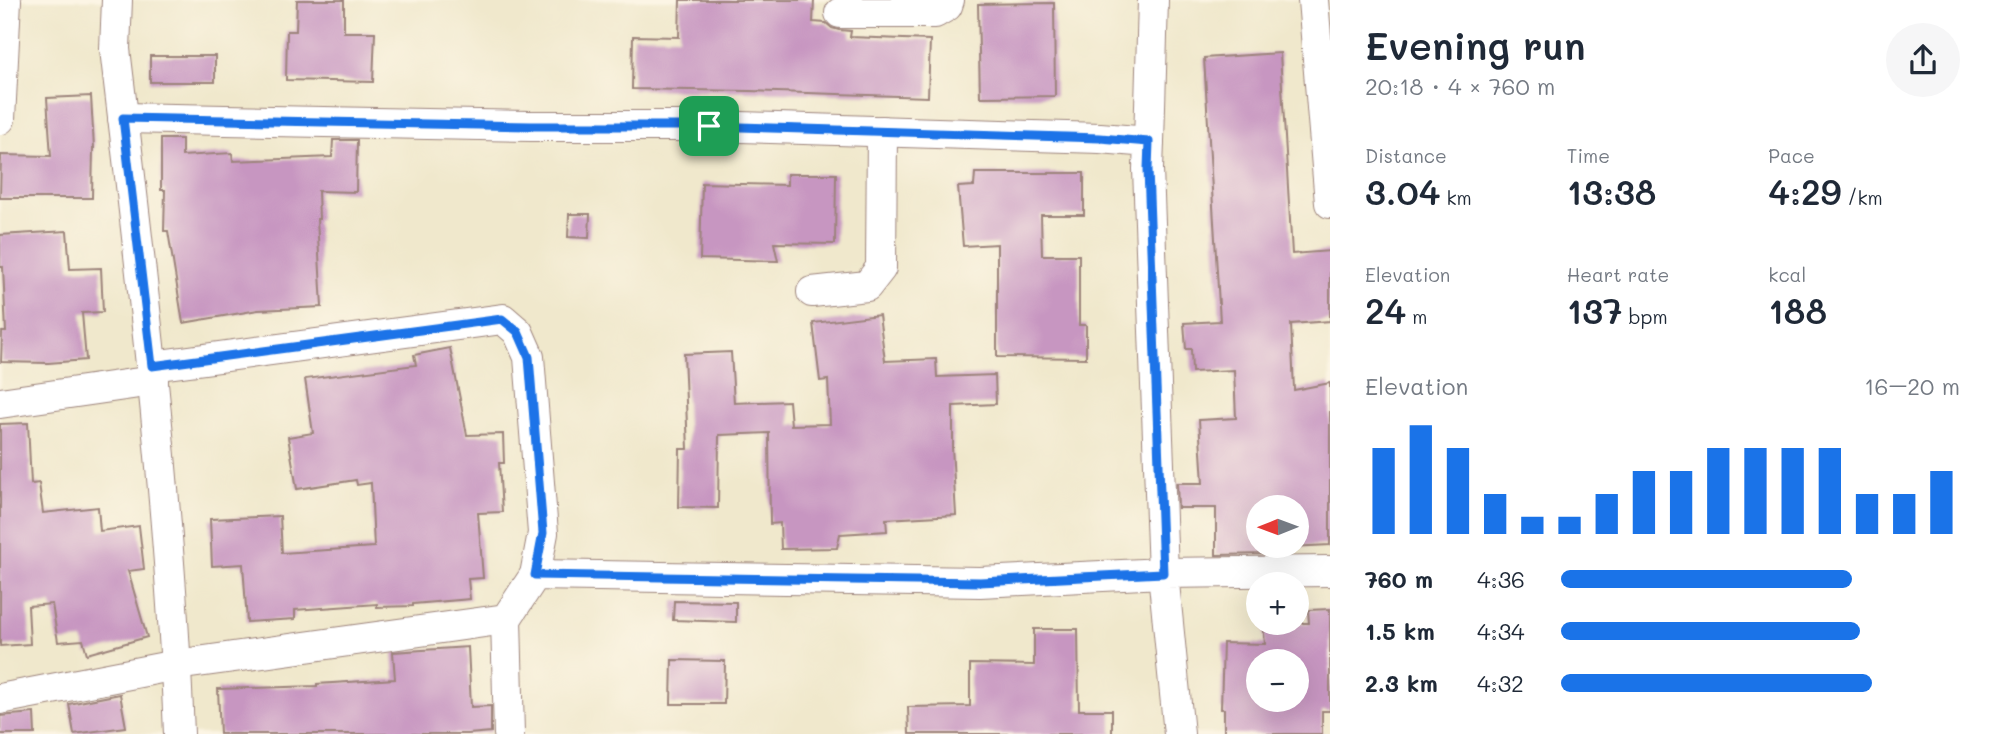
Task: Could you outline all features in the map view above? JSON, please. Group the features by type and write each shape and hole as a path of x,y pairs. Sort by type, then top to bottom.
{"street":[{"path":"0,119 6,0"},
{"path":"117,0 115,49 152,374 176,665 179,734"},
{"path":"840,13 935,13 947,6 949,0"},
{"path":"1153,0 1148,169 1163,573 1179,734"},
{"path":"1314,0 1330,203"},
{"path":"123,118 531,126 709,126 1100,138 1149,142"},
{"path":"812,292 867,286 881,268 882,131"},
{"path":"0,403 152,374 502,319 518,332 529,357 543,533 535,575 506,619 509,734"},
{"path":"535,575 980,582 1163,573 1330,571"},
{"path":"0,698 176,665 506,619"}],"building":[{"path":"297,0 344,0 344,32 375,32 373,82 286,80 287,31 296,31"},
{"path":"680,0 814,0 813,22 851,31 850,37 930,40 928,97 632,89 633,36 679,37"},
{"path":"1054,3 1055,96 980,97 978,4"},
{"path":"1280,53 1292,254 1330,251 1330,321 1291,324 1294,390 1330,383 1330,545 1309,546 1309,495 1246,495 1246,554 1216,555 1216,508 1178,508 1177,483 1203,483 1199,420 1236,418 1234,370 1192,372 1191,349 1186,349 1184,323 1220,321 1204,58"},
{"path":"150,56 215,56 215,82 150,82"},
{"path":"91,96 94,148 92,198 0,198 1,155 51,156 47,98"},
{"path":"161,139 182,139 182,156 232,153 233,161 332,157 333,140 357,140 356,192 318,191 322,307 258,310 183,323 168,231 164,231 165,190 161,190"},
{"path":"975,173 1084,173 1084,215 1041,215 1042,255 1079,255 1079,325 1086,325 1086,358 997,357 997,244 963,246 958,187 974,186"},
{"path":"787,174 836,174 835,244 774,243 778,261 700,259 702,183 787,185"},
{"path":"569,214 590,214 589,238 568,237"},
{"path":"67,231 70,269 101,268 103,312 82,313 86,360 48,363 1,362 2,332 6,332 0,235"},
{"path":"879,315 885,361 936,359 937,377 995,375 996,404 953,406 952,447 956,515 886,519 887,531 840,534 837,548 781,549 780,523 770,524 769,433 719,435 718,508 679,507 680,449 688,449 684,354 731,352 734,403 789,401 791,425 830,424 828,380 820,381 813,323"},
{"path":"450,348 467,435 503,434 504,463 499,463 502,512 478,513 483,578 468,579 470,599 413,606 377,607 377,604 295,610 295,619 247,622 243,564 212,566 210,519 280,516 282,553 374,547 371,483 357,485 356,480 297,489 288,437 313,433 305,379 416,365 414,355"},
{"path":"28,423 31,484 39,483 43,513 98,507 100,531 139,526 144,569 128,571 147,637 87,654 83,640 58,642 52,604 28,606 30,644 0,646 0,424"},
{"path":"674,601 736,602 736,622 673,620"},
{"path":"1330,609 1330,711 1322,711 1322,734 1224,734 1224,709 1221,709 1223,643 1265,644 1264,635 1309,635 1309,610"},
{"path":"1034,629 1078,629 1079,710 1112,710 1112,734 909,734 908,707 970,706 970,664 1034,665"},
{"path":"468,647 471,707 491,706 491,732 220,734 218,689 317,686 395,679 393,652"},
{"path":"672,660 725,661 724,704 671,704"},
{"path":"120,694 126,727 74,734 69,704"},
{"path":"34,713 35,734 0,734 0,716"}],"route":[{"path":"123,118 531,126 709,126 1100,138 1149,142 1163,573 980,582 535,575 543,533 529,357 518,332 502,319 152,366 123,118"}]}
